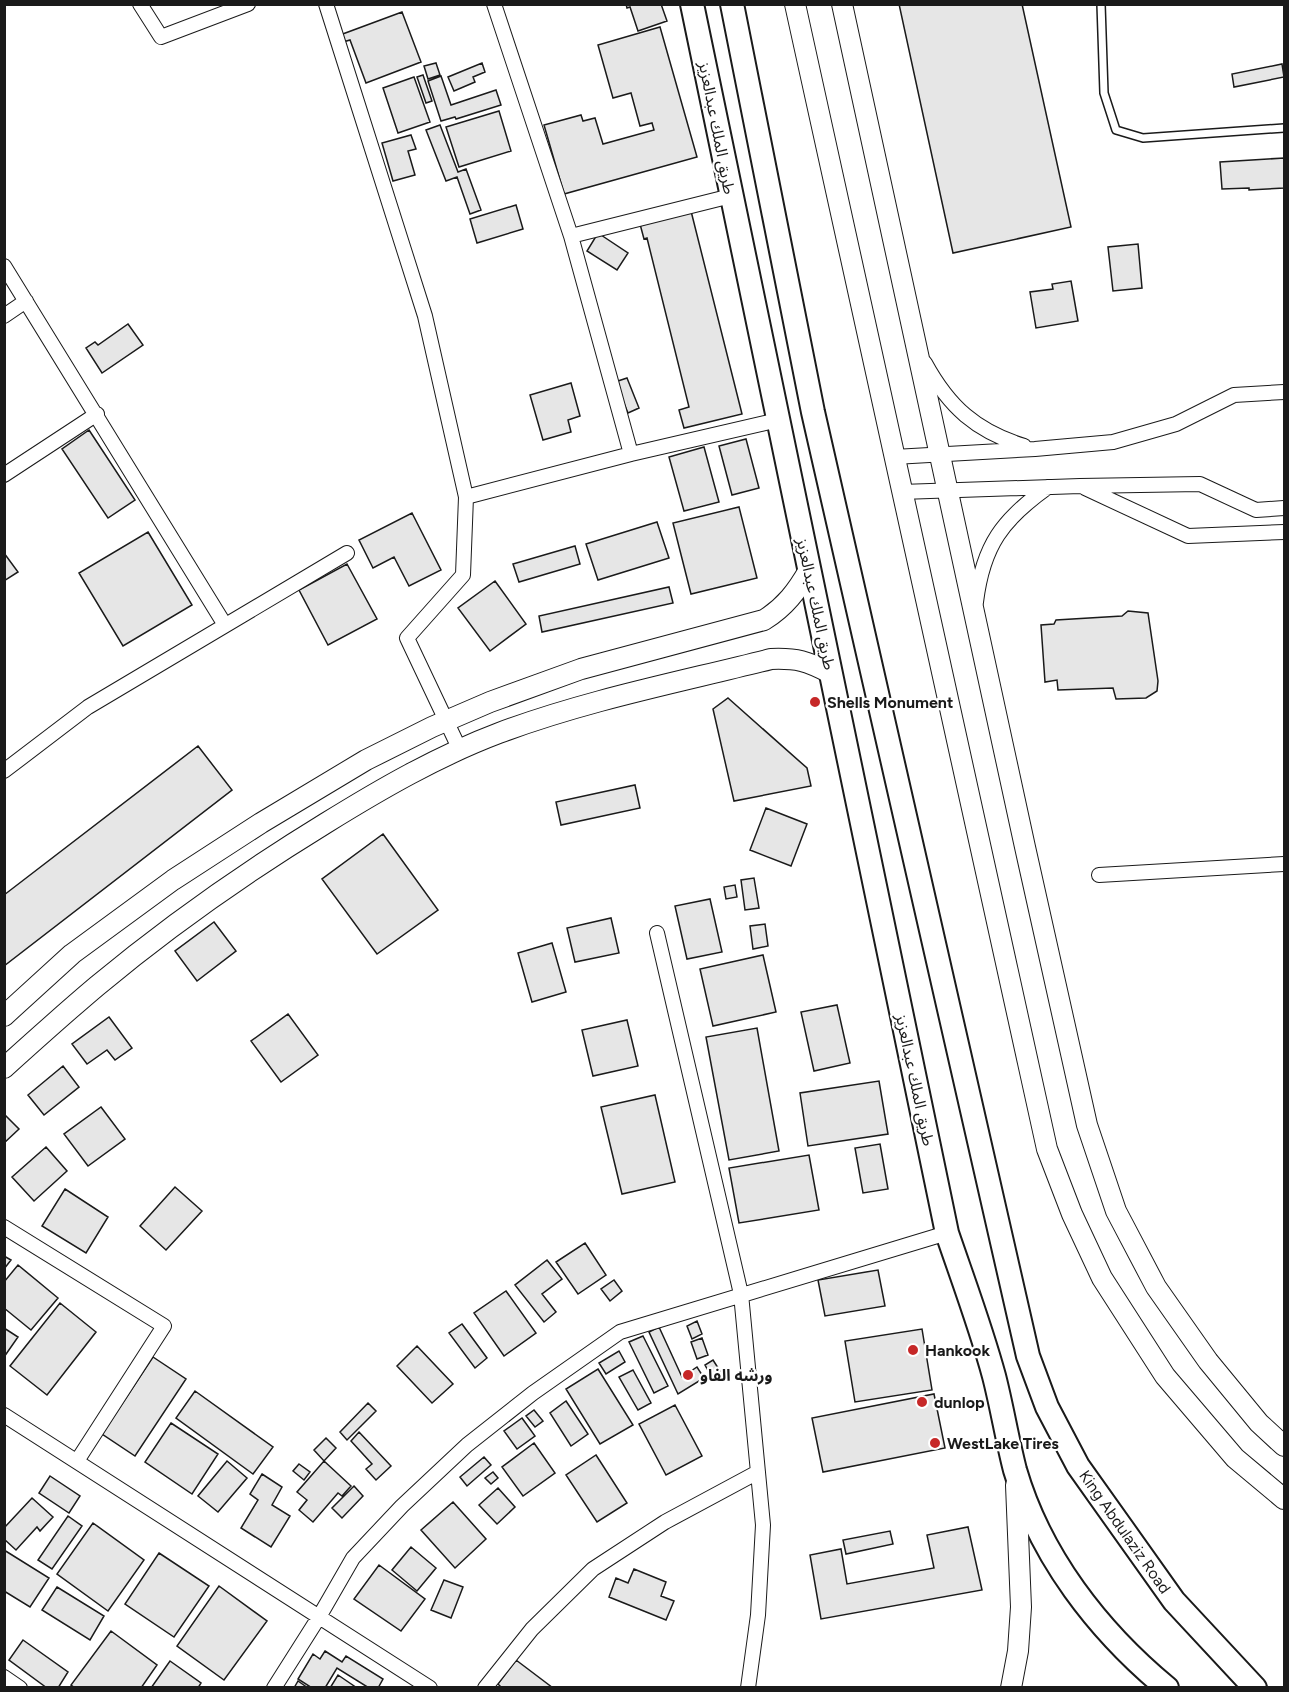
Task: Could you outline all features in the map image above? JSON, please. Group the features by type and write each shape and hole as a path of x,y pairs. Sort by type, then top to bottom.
{"highway":[{"name":"طريق الملك عبدالعزيز","path":"692,4 948,1233"},
{"name":"King Abdulaziz Road","path":"732,4 816,423 1028,1356 1047,1407 1084,1476 1174,1601 1254,1688"},
{"path":"948,1233 994,1375 1016,1471 1038,1531 1065,1578 1121,1645 1167,1688"}],"main road":[{"path":"795,4 1047,1149 1072,1214 1102,1278 1166,1376 1235,1458 1284,1500"},
{"path":"842,4 1087,1125 1116,1211 1156,1287 1208,1361 1259,1423 1284,1446"},
{"path":"4,1016 72,954 173,880 366,759 490,702 581,669 764,620 789,601 809,570"},
{"path":"4,1068 97,986 196,909 280,851 384,787 460,750 499,733 593,704 771,659 792,658 811,663 830,673"},
{"path":"1011,1688 1018,1651 1021,1608 1016,1471"}],"street":[{"path":"140,4 161,37 248,4"},
{"path":"326,4 425,316 466,497 463,575 407,638 460,750"},
{"path":"494,4 571,236 631,454"},
{"path":"571,236 730,195"},
{"path":"7,275 26,301 97,414 225,625"},
{"path":"4,316 26,301"},
{"path":"919,352 938,387 951,404 984,430 1002,439 1035,449"},
{"path":"894,457 1113,442 1176,424 1234,395 1284,392"},
{"path":"4,475 97,414"},
{"path":"466,497 631,454 777,420"},
{"path":"901,492 1048,486 1200,484 1256,510 1284,508"},
{"path":"974,613 981,574 996,536 1010,517 1048,486"},
{"path":"1080,486 1188,536 1284,532"},
{"path":"4,771 88,706 347,553"},
{"path":"1099,875 1284,864"},
{"path":"657,933 741,1294 763,1525 758,1615 748,1688"},
{"path":"4,1227 164,1326 77,1461"},
{"path":"274,1688 353,1558 402,1506 467,1445 533,1393 620,1332 948,1233"},
{"path":"4,1414 430,1688"},
{"path":"485,1688 531,1629 593,1569 665,1522 758,1472"},
{"path":"4,1677 20,1688"}],"lane":[{"path":"1101,4 1104,93 1116,129 1143,138 1284,128"}],"building":[{"path":"626,4 661,4 667,21 638,31 630,7 627,8"},
{"path":"899,4 1022,4 1071,227 953,253"},
{"path":"402,12 421,62 366,83 350,40 343,42 340,35"},
{"path":"660,27 697,157 564,194 544,125 581,115 583,121 595,118 603,144 654,130 652,123 640,126 631,93 613,98 598,45"},
{"path":"436,63 440,75 428,79 424,66"},
{"path":"482,63 485,72 473,77 475,82 454,91 448,77"},
{"path":"1282,64 1284,77 1234,87 1232,74"},
{"path":"423,75 432,101 426,103 417,77"},
{"path":"441,76 451,105 496,90 501,105 456,119 455,117 441,121 428,81"},
{"path":"414,77 430,122 398,133 383,88"},
{"path":"499,111 511,151 459,167 446,127"},
{"path":"440,125 458,172 466,169 481,210 470,214 457,177 446,181 426,130"},
{"path":"411,135 416,149 408,151 415,175 393,181 382,143"},
{"path":"1284,158 1284,188 1222,189 1220,162"},
{"path":"516,205 523,229 477,243 470,219"},
{"path":"691,211 742,414 684,428 679,410 689,407 647,238 644,239 640,224"},
{"path":"598,233 628,253 617,270 587,251"},
{"path":"1138,244 1142,288 1113,291 1108,247"},
{"path":"1071,281 1078,321 1036,328 1030,292 1053,289 1052,284"},
{"path":"128,324 143,345 102,373 86,348 95,342 98,345"},
{"path":"627,378 639,408 628,413 615,382"},
{"path":"571,383 580,416 568,420 571,432 543,440 530,395"},
{"path":"89,430 135,500 108,518 62,449"},
{"path":"746,439 759,488 732,495 719,446"},
{"path":"704,447 719,502 684,511 669,457"},
{"path":"739,507 757,578 691,594 673,523"},
{"path":"412,513 441,570 409,586 394,557 373,568 359,540"},
{"path":"657,522 669,558 598,580 586,544"},
{"path":"148,532 192,605 123,646 79,573"},
{"path":"575,546 580,564 519,582 513,564"},
{"path":"4,553 18,572 4,581"},
{"path":"347,564 377,619 328,645 299,590"},
{"path":"495,581 526,624 490,651 458,608"},
{"path":"669,587 673,603 542,632 539,616"},
{"path":"1128,611 1148,613 1158,681 1157,691 1146,698 1116,699 1113,688 1058,690 1057,680 1045,682 1041,625 1054,624 1056,620 1122,616"},
{"path":"728,698 807,768 811,786 734,801 713,709"},
{"path":"198,746 232,790 4,966 4,895"},
{"path":"635,785 640,808 561,825 556,802"},
{"path":"766,808 807,824 791,866 750,850"},
{"path":"383,834 438,910 377,954 322,879"},
{"path":"754,878 759,908 745,910 741,880"},
{"path":"735,885 737,897 726,899 724,887"},
{"path":"710,899 722,952 687,959 675,906"},
{"path":"611,918 619,953 575,962 567,928"},
{"path":"214,922 236,951 197,981 175,951"},
{"path":"765,924 768,946 753,949 750,926"},
{"path":"552,943 566,992 532,1002 518,953"},
{"path":"763,955 776,1012 713,1026 700,969"},
{"path":"837,1005 850,1063 814,1071 801,1012"},
{"path":"288,1014 318,1055 281,1082 251,1041"},
{"path":"109,1017 132,1048 115,1060 107,1050 87,1064 72,1044"},
{"path":"627,1020 638,1066 593,1076 582,1030"},
{"path":"757,1028 779,1151 729,1160 706,1037"},
{"path":"63,1066 79,1087 44,1115 28,1095"},
{"path":"879,1081 888,1134 808,1146 800,1093"},
{"path":"655,1095 675,1182 622,1194 601,1107"},
{"path":"101,1107 125,1139 88,1166 64,1134"},
{"path":"4,1114 19,1129 4,1143"},
{"path":"880,1144 888,1189 863,1193 855,1148"},
{"path":"46,1147 67,1171 34,1201 12,1177"},
{"path":"809,1155 819,1210 739,1223 729,1168"},
{"path":"175,1187 202,1211 166,1250 140,1226"},
{"path":"65,1189 108,1217 86,1253 42,1226"},
{"path":"585,1243 606,1275 578,1294 556,1262"},
{"path":"4,1256 11,1260 4,1269"},
{"path":"547,1260 562,1279 542,1294 556,1312 544,1322 515,1285"},
{"path":"18,1265 58,1298 31,1330 4,1308 4,1282"},
{"path":"878,1270 885,1306 825,1316 818,1280"},
{"path":"614,1280 622,1291 610,1301 601,1289"},
{"path":"506,1291 536,1333 504,1356 474,1313"},
{"path":"60,1303 96,1332 47,1395 10,1366"},
{"path":"697,1321 702,1334 692,1339 687,1326"},
{"path":"462,1324 487,1358 475,1368 449,1333"},
{"path":"659,1327 682,1377 697,1367 704,1378 678,1394 649,1332"},
{"path":"4,1328 18,1337 4,1357"},
{"path":"922,1329 932,1390 855,1402 845,1341"},
{"path":"643,1336 668,1386 654,1393 629,1342"},
{"path":"702,1338 708,1355 697,1359 691,1342"},
{"path":"417,1346 453,1384 432,1403 397,1366"},
{"path":"619,1351 625,1362 606,1374 599,1363"},
{"path":"153,1357 186,1379 135,1456 102,1434"},
{"path":"713,1360 720,1371 711,1376 705,1365"},
{"path":"598,1369 633,1425 600,1444 566,1389"},
{"path":"633,1370 651,1403 638,1410 619,1377"},
{"path":"195,1391 273,1447 253,1474 176,1418"},
{"path":"934,1394 945,1448 823,1472 812,1418"},
{"path":"566,1401 588,1434 571,1446 550,1413"},
{"path":"368,1403 376,1411 347,1440 340,1432"},
{"path":"675,1405 702,1456 666,1475 639,1424"},
{"path":"534,1410 543,1421 535,1427 526,1416"},
{"path":"522,1418 535,1436 517,1449 504,1431"},
{"path":"171,1423 218,1454 192,1494 145,1462"},
{"path":"359,1432 391,1466 376,1480 366,1469 372,1464 351,1441"},
{"path":"326,1438 336,1448 324,1461 314,1450"},
{"path":"534,1443 555,1473 523,1496 502,1467"},
{"path":"596,1455 627,1503 597,1522 566,1475"},
{"path":"484,1457 491,1465 467,1486 460,1477"},
{"path":"227,1461 247,1478 218,1512 198,1496"},
{"path":"324,1461 351,1486 342,1496 338,1493 313,1522 299,1510 307,1500 297,1492"},
{"path":"299,1464 310,1472 304,1480 293,1471"},
{"path":"493,1472 498,1478 491,1484 485,1478"},
{"path":"262,1474 282,1487 272,1505 290,1516 271,1547 241,1528 258,1500 250,1494"},
{"path":"50,1476 80,1496 69,1513 39,1493"},
{"path":"354,1486 363,1496 342,1518 332,1508"},
{"path":"498,1488 515,1507 497,1524 479,1505"},
{"path":"32,1498 53,1517 40,1531 37,1527 16,1550 4,1539 4,1528"},
{"path":"453,1502 486,1539 455,1568 421,1530"},
{"path":"68,1516 82,1526 52,1569 38,1560"},
{"path":"93,1523 144,1560 108,1611 57,1574"},
{"path":"968,1527 982,1590 821,1619 810,1555 841,1549 847,1584 934,1568 927,1535"},
{"path":"890,1531 893,1544 846,1554 843,1540"},
{"path":"411,1547 436,1568 417,1591 392,1570"},
{"path":"4,1550 49,1578 30,1607 4,1591"},
{"path":"159,1553 209,1586 174,1637 125,1604"},
{"path":"379,1565 425,1599 401,1631 354,1599"},
{"path":"634,1569 666,1582 661,1596 674,1601 666,1620 609,1597 616,1578 628,1583"},
{"path":"444,1580 463,1587 451,1618 431,1610"},
{"path":"219,1586 267,1621 224,1680 177,1646"},
{"path":"57,1587 104,1616 90,1640 42,1610"},
{"path":"111,1631 157,1665 141,1688 75,1688 71,1685"},
{"path":"23,1640 68,1672 58,1688 47,1688 9,1660"},
{"path":"325,1651 342,1662 346,1656 383,1679 378,1688 369,1688 337,1668 325,1688 312,1688 298,1679 313,1654 320,1659"},
{"path":"516,1660 553,1688 502,1688 498,1684"},
{"path":"170,1661 201,1683 198,1688 151,1688"},
{"path":"338,1675 357,1688 330,1688"},
{"path":"298,1681 308,1688 294,1688"}],"place":[{"name":"Shells Monument","path":"815,702"},
{"name":"Hankook","path":"913,1350"},
{"name":"ورشه الفاو","path":"688,1375"},
{"name":"dunlop","path":"922,1402"},
{"name":"WestLake Tires","path":"935,1443"}]}
